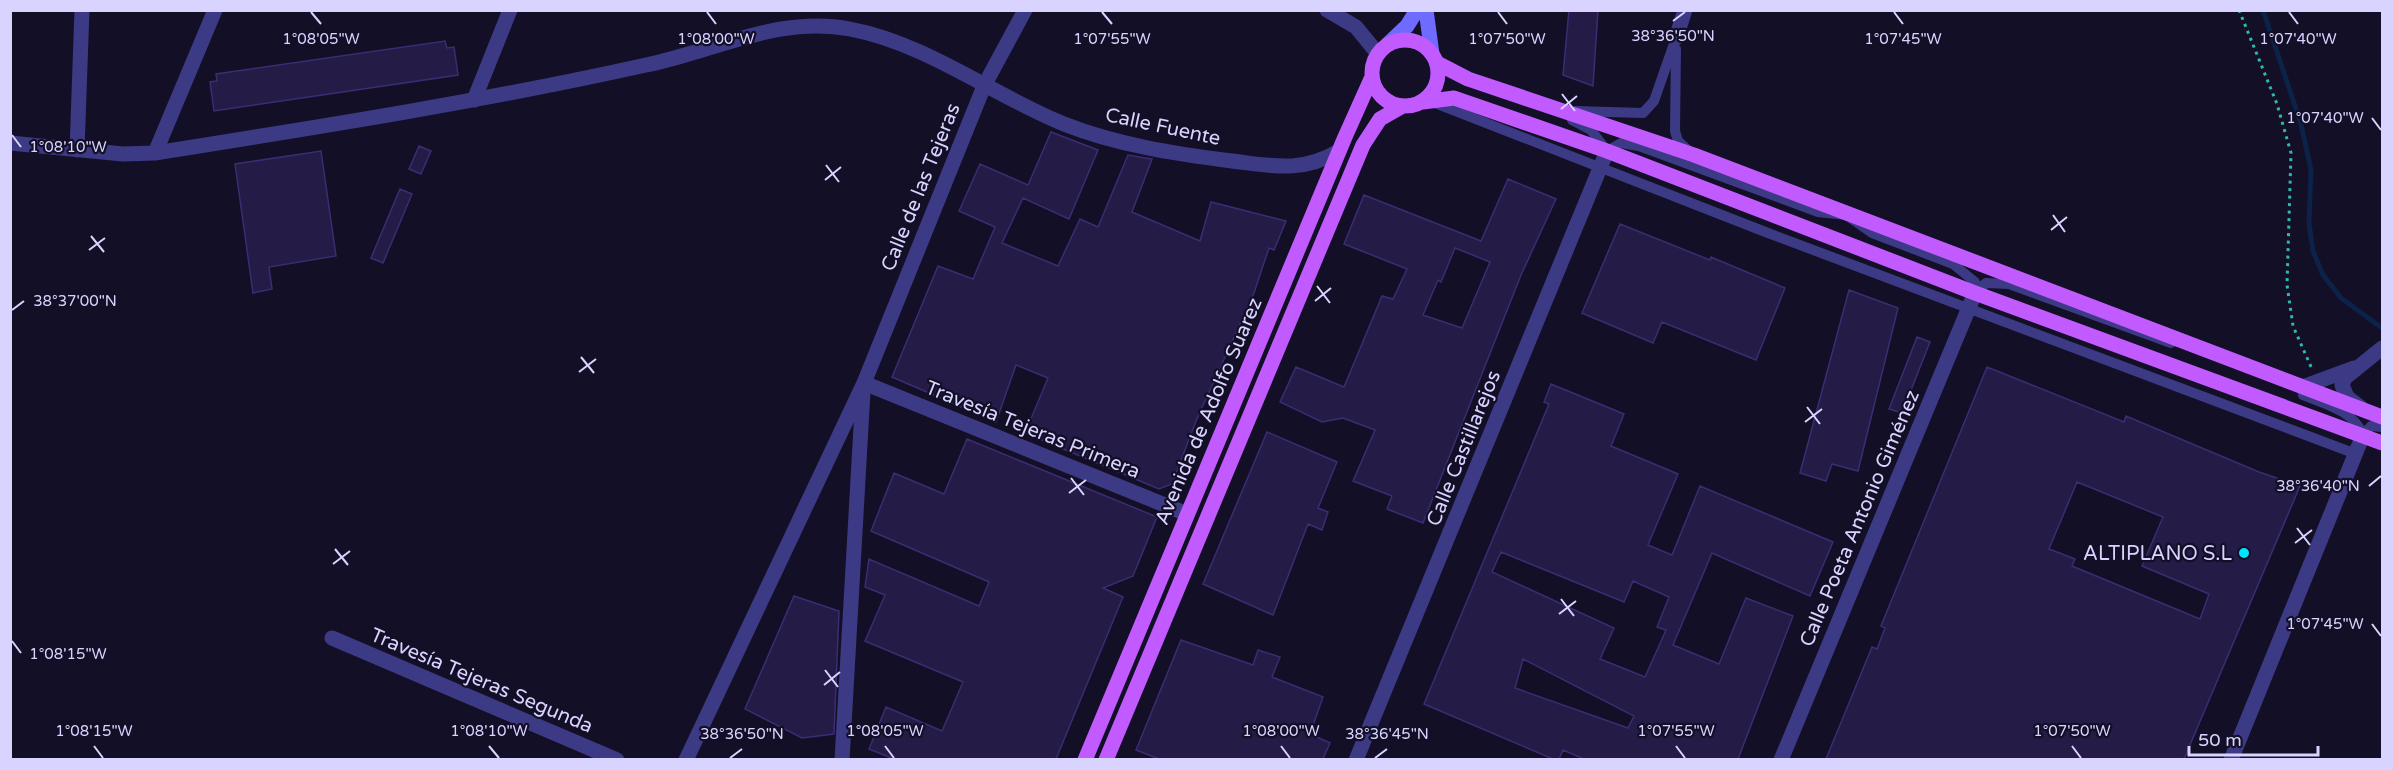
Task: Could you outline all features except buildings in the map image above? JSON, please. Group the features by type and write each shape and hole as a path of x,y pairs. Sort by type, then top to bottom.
{"main road":[{"path":"1417,10 1407,26 1382,49 1373,62 1371,79 1382,98 1401,107 1454,98 1607,151 1972,301 2382,442"},
{"path":"1423,102 1435,88 1438,80 1426,10"},
{"path":"1382,49 1406,40 1425,46 1434,58 1468,79 1566,110 1694,155 1846,215 2193,344 2311,384 2382,417"},
{"name":"Avenida de Adolfo Suarez","path":"1085,759 1371,79"},
{"name":"Avenida de Adolfo Suarez","path":"1106,759 1363,145 1380,119 1401,107"}],"street":[{"path":"76,150 82,10"},
{"path":"155,153 215,10"},
{"path":"474,100 510,10"},
{"name":"Calle de las Tejeras","path":"687,759 864,383 984,86 1025,10"},
{"path":"1327,10 1356,27 1382,49"},
{"path":"1676,38 1685,10"},
{"name":"Calle Fuente","path":"10,143 123,154 155,153 474,100 650,65 772,29 812,25 851,29 928,55 984,86 1065,124 1124,143 1186,155 1272,166 1306,166 1339,151"},
{"name":"Calle Castillarejos","path":"1356,759 1607,151"},
{"name":"Calle Poeta Antonio Giménez","path":"1780,759 1972,301"},
{"path":"2361,409 2347,397 2342,385 2357,368 2382,348"},
{"path":"2311,384 2357,368"},
{"path":"842,759 864,383"},
{"name":"Travesía Tejeras Primera","path":"864,383 1187,514"},
{"path":"2231,759 2363,435"},
{"name":"Travesía Tejeras Segunda","path":"332,638 617,759"}],"lane":[{"path":"1566,110 1643,113 1654,101 1676,38"},
{"path":"1676,38 1675,131 1678,141 1694,155"},
{"path":"1468,79 1578,122 1591,130 1607,151 1621,143 1639,146 1818,212 1846,215 1872,233 1953,264 1975,282 1972,301"},
{"path":"1423,102 1441,104 1600,168 1972,301 2356,454"},
{"path":"1972,301 1986,283 2009,284 2154,339 2193,344 2203,354 2221,363 2341,410 2360,427 2363,435 2372,426 2382,427"}],"path":[{"path":"2239,10 2277,104 2291,153 2292,181 2286,254 2287,285 2293,326 2311,384"}],"waterway":[{"path":"2263,10 2301,124 2311,170 2309,223 2313,251 2323,275 2341,298 2382,328"}],"place":[{"name":"ALTIPLANO S.L","path":"2244,553"}]}
